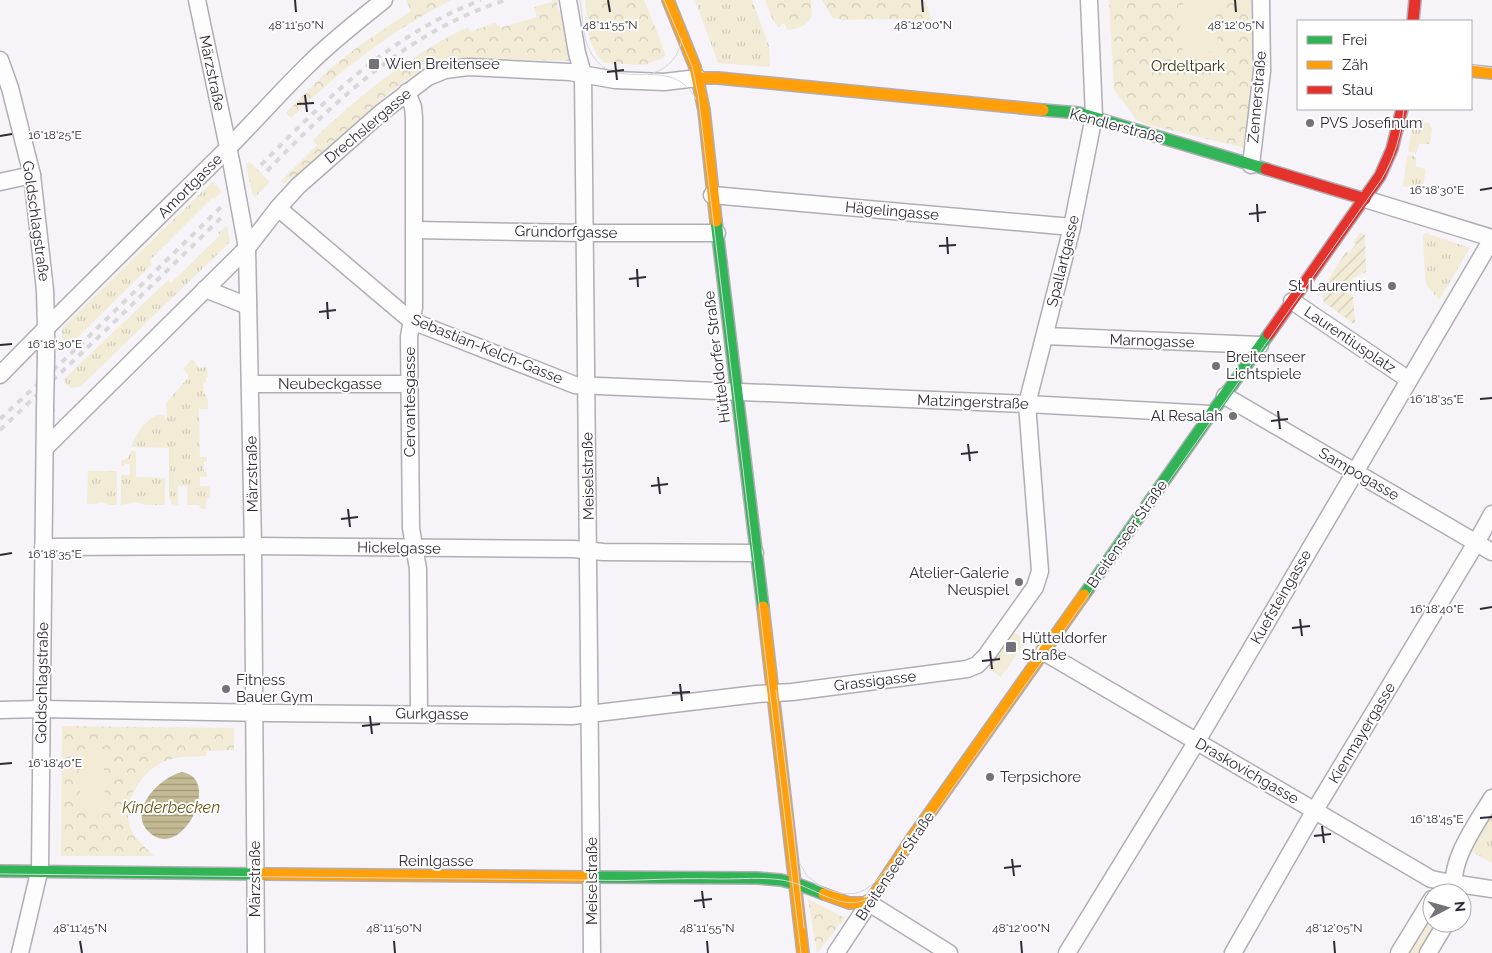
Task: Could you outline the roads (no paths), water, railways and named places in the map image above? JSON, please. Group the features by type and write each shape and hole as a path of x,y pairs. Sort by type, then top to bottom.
{"street":[{"name":"Märzstraße","path":"197,0 247,248 253,546 256,953"},
{"name":"Amortgasse","path":"0,376 46,327 228,149 309,64 351,26 384,0"},
{"name":"Meiselstraße","path":"568,0 577,54 583,74 592,953"},
{"name":"Hütteldorfer Straße","path":"668,0 695,66 704,110 712,196 803,953"},
{"name":"Spallartgasse","path":"977,665 992,648 1037,582 1040,571 1027,404 1072,227 1094,116 1089,0"},
{"name":"Zennerstraße","path":"1251,165 1262,71 1260,0"},
{"path":"1413,20 1415,0"},
{"name":"Goldschlagstraße","path":"0,60 10,88 32,174 45,290 46,327 40,871 20,953"},
{"name":"Drechslergasse","path":"45,448 247,248 278,208 308,178 382,112 428,77 456,68 485,68 583,74 615,80 664,82 698,78"},
{"path":"1472,71 1492,73"},
{"name":"Kendlerstraße","path":"698,78 718,78 885,94 1094,116 1492,239"},
{"name":"Cervantesgasse","path":"406,92 413,108 414,118 414,307 409,337 409,384 411,528 418,569 420,714"},
{"name":"Breitenseer Straße","path":"836,953 912,838 1365,199 1392,154 1402,110"},
{"path":"0,182 32,174"},
{"name":"Hägelingasse","path":"712,196 1072,227"},
{"name":"Sebastian-Kelch-Gasse","path":"278,208 412,321 575,385 736,392"},
{"name":"Gründorfgasse","path":"415,230 717,233"},
{"name":"Kuefsteingasse","path":"1067,953 1197,741 1492,239"},
{"path":"205,289 248,306"},
{"name":"Laurentiusplatz","path":"1292,301 1409,380"},
{"name":"Marnogasse","path":"1045,336 1260,345"},
{"name":"Neubeckgasse","path":"250,384 409,384"},
{"name":"Matzingerstraße","path":"736,392 1211,414"},
{"name":"Sampogasse","path":"1225,396 1492,552"},
{"name":"Kienmayergasse","path":"1233,953 1315,810 1492,514"},
{"name":"Hickelgasse","path":"43,547 253,546 755,553"},
{"name":"Draskovichgasse","path":"1044,652 1431,879 1441,883"},
{"name":"Grassigasse","path":"772,693 967,669 977,665"},
{"name":"Gurkgasse","path":"0,710 572,716 772,693"},
{"path":"1455,883 1463,848 1492,798"},
{"name":"Reinlgasse","path":"0,871 757,878 781,880 849,903 869,903"},
{"name":"Draskovichgasse","path":"1472,888 1492,889"},
{"path":"869,903 949,953"},
{"path":"1399,953 1422,915"},
{"path":"1428,953 1440,933"}],"water":[{"name":"Kinderbecken","path":"182,772 193,777 198,787 198,800 194,813 187,826 177,835 166,839 154,836 145,828 142,818 147,799 163,782"}],"tram line":[{"path":"580,0 586,41 591,53 602,66 615,72 658,75 672,78 685,85 696,99"},
{"path":"664,0 692,66 698,94 801,953"},
{"path":"653,73 664,68 676,56 682,39"},
{"path":"1472,65 1492,68"},
{"path":"0,874 616,880 759,878 782,880 848,903 860,902 873,895 886,883 1381,180 1397,146 1404,110"},
{"path":"776,690 804,928"},
{"path":"799,862 807,876 822,887"},
{"path":"815,884 847,894 856,893 872,885 888,867"}],"railway":[{"path":"261,165 311,115 362,70 418,31 448,14 481,0"},
{"path":"267,171 320,118 376,70 437,30 470,13 506,0"},
{"path":"0,419 78,347 222,206"},
{"path":"0,430 224,215"}],"place":[{"name":"Wien Breitensee","path":"374,64"},
{"name":"PVS Josefinum","path":"1310,123"},
{"name":"St. Laurentius","path":"1392,286"},
{"name":"Breitenseer Lichtspiele","path":"1216,366"},
{"name":"Al Resalah","path":"1233,416"},
{"name":"Atelier-Galerie Neuspiel","path":"1019,582"},
{"name":"Hütteldorfer Straße","path":"1011,647"},
{"name":"Fitness Bauer Gym","path":"226,689"},
{"name":"Terpsichore","path":"990,777"}],"park label":[{"name":"Ordeltpark","path":"1188,66"}]}
